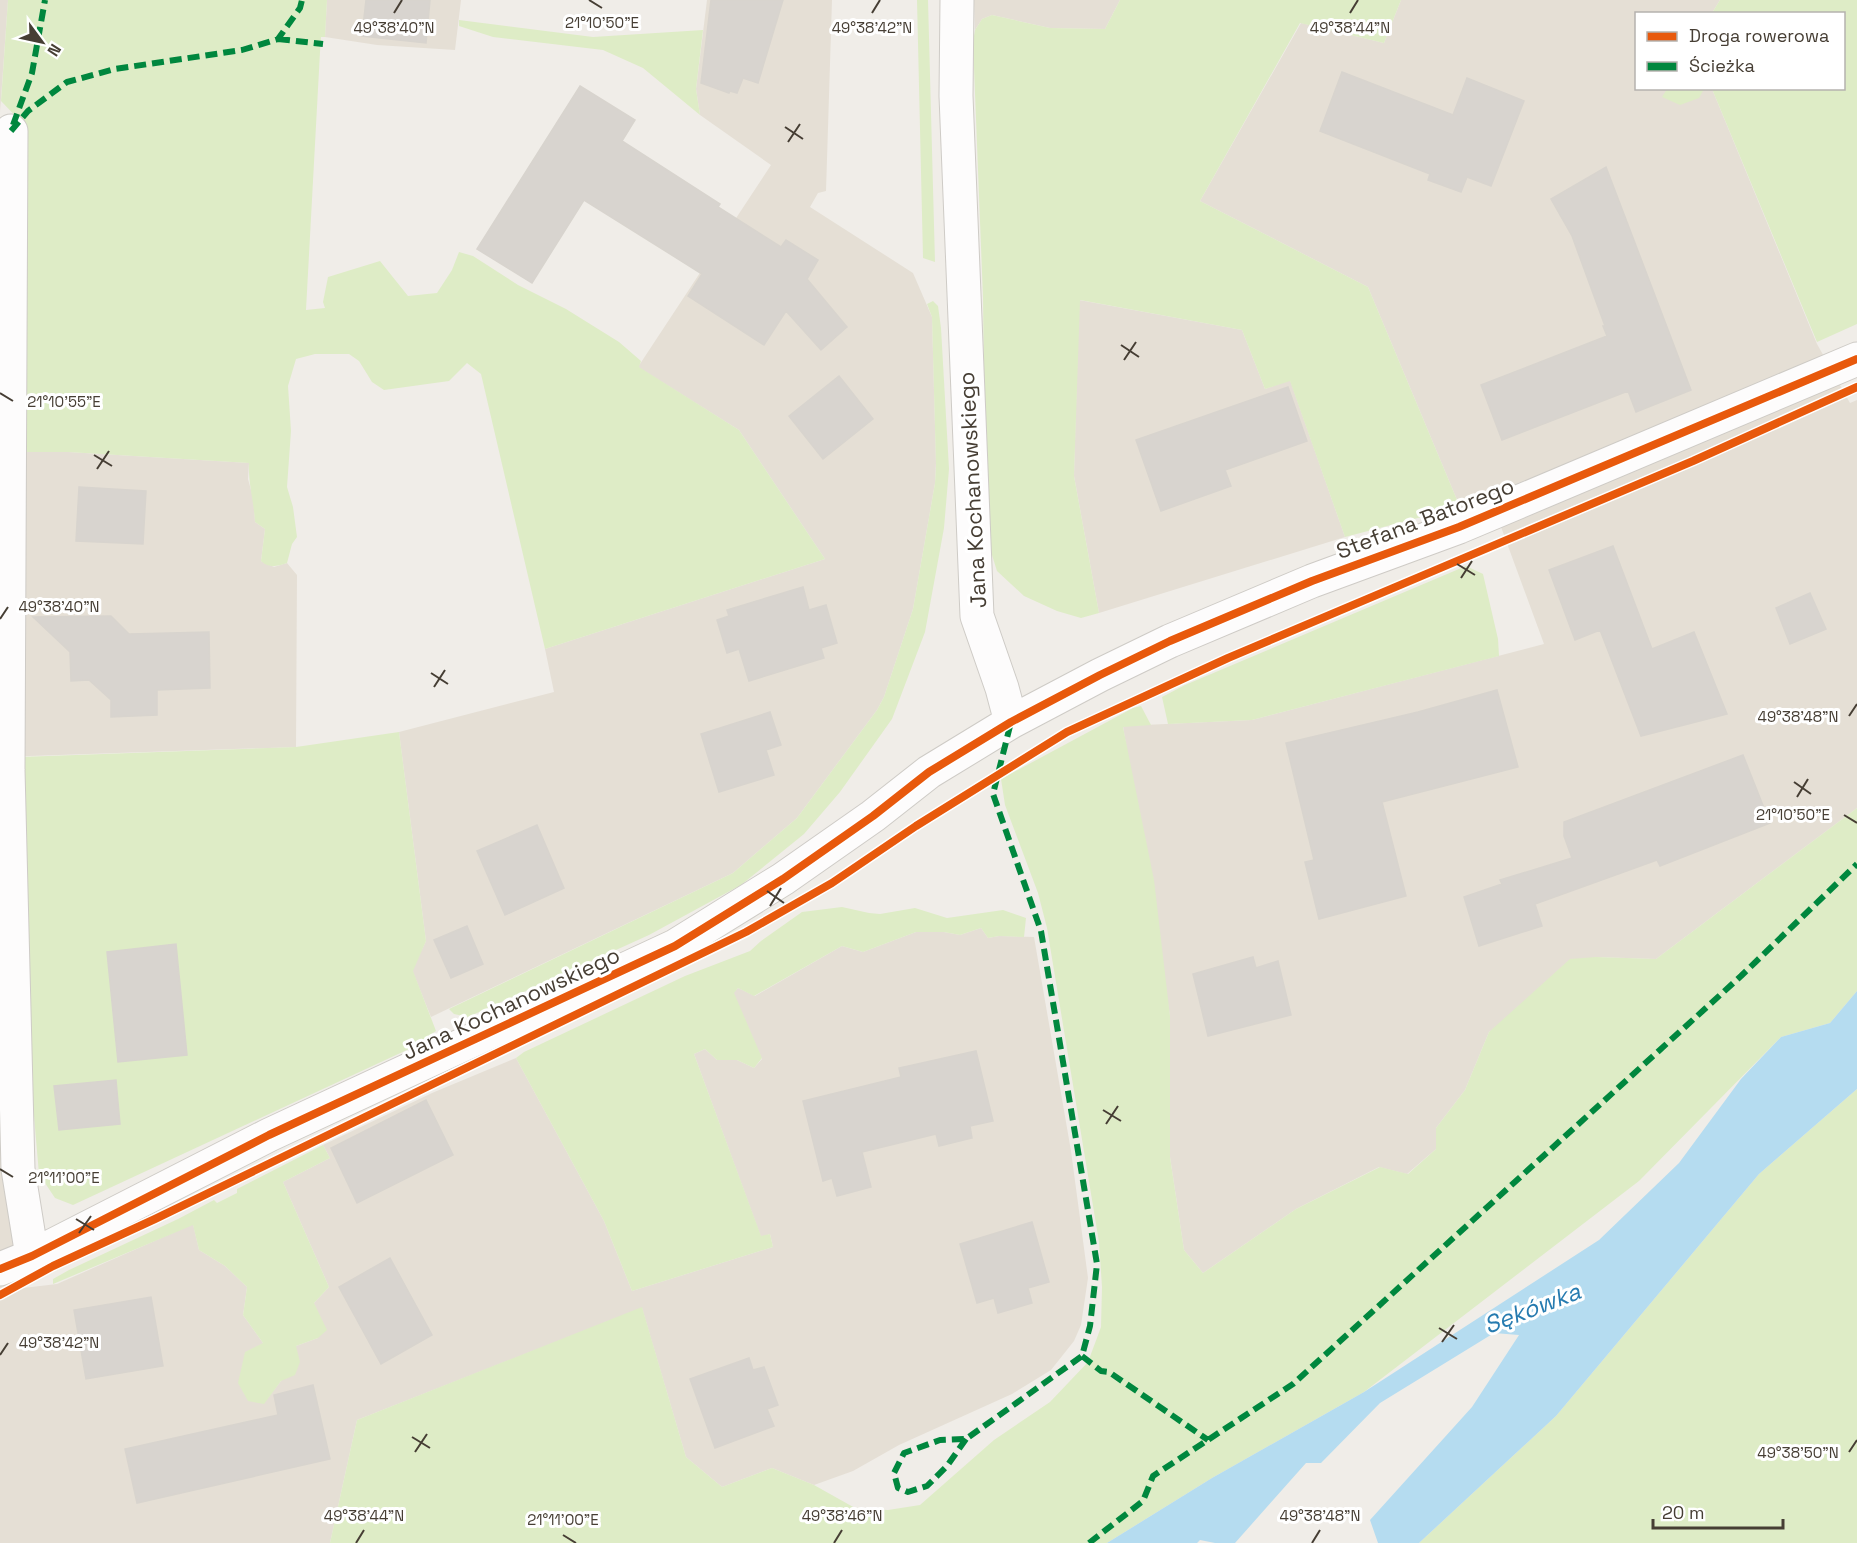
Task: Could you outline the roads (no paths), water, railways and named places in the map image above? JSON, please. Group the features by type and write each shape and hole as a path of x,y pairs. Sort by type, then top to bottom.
{"street":[{"name":"Jana Kochanowskiego","path":"0,1269 32,1256 269,1135 675,946 783,879 873,816 929,772 1011,722 1002,688 976,616 956,96 957,0"},
{"path":"11,131 8,770 18,1169 32,1256"},
{"name":"Stefana Batorego","path":"1011,722 1170,641 1312,581 1459,527 1857,358"}],"water":[{"name":"Sękówka","path":"1857,991 1857,1089 1759,1174 1556,1416 1419,1543 1378,1543 1370,1520 1472,1407 1519,1335 1494,1333 1380,1403 1321,1463 1306,1463 1235,1543 1200,1540 1197,1543 1107,1543 1212,1478 1364,1392 1599,1240 1679,1163 1741,1079 1781,1037 1830,1023"}]}
